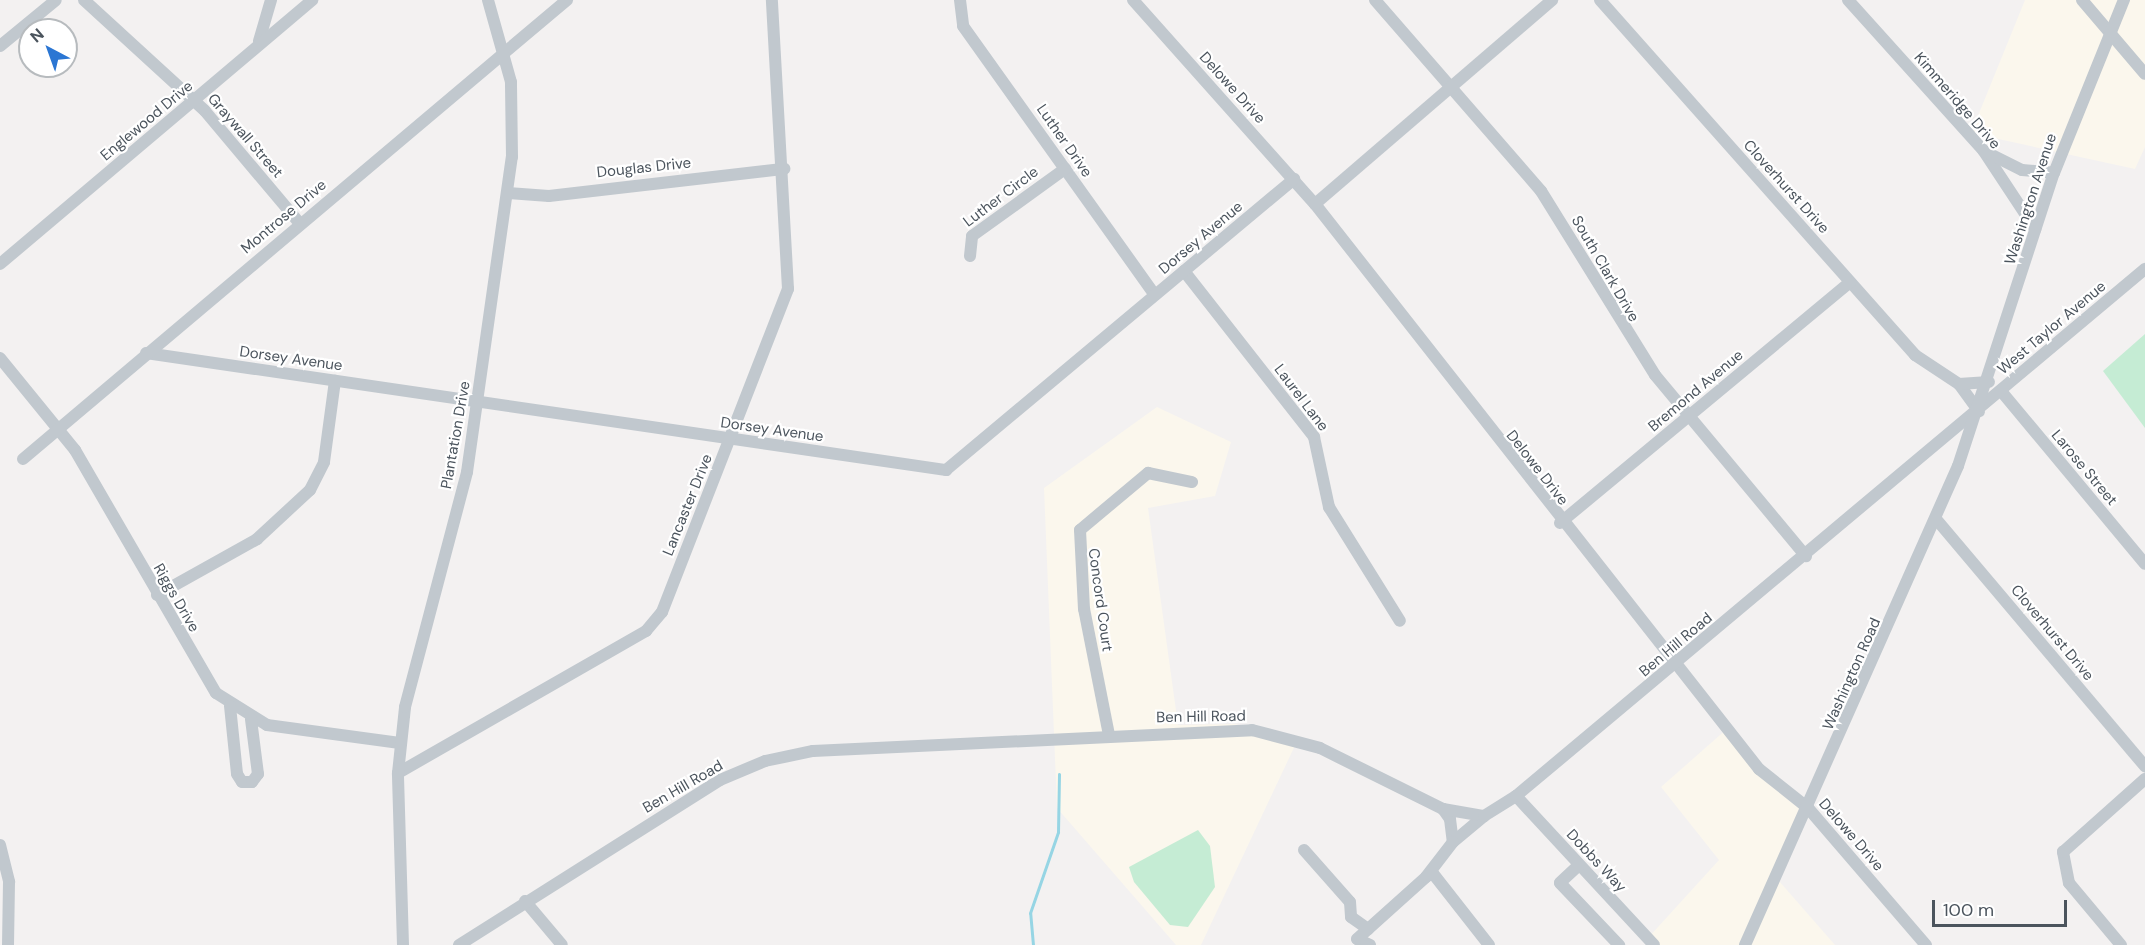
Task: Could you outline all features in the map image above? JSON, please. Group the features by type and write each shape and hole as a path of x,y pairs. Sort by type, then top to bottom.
{"street":[{"path":"0,46 56,0"},
{"name":"Graywall Street","path":"84,0 194,100 300,224"},
{"path":"230,70 265,31 271,0"},
{"name":"Englewood Drive","path":"0,264 312,0"},
{"name":"Plantation Drive","path":"403,945 398,773 400,743 412,670 467,472 508,194 514,122 505,52 488,0"},
{"name":"Montrose Drive","path":"23,459 567,0"},
{"name":"Lancaster Drive","path":"398,773 655,623 731,439 788,289 784,169 772,0"},
{"name":"Luther Drive","path":"960,0 963,26 1155,295"},
{"name":"Delowe Drive","path":"1133,0 1294,179 1560,522 1676,663 1759,769 1808,808 1926,945"},
{"name":"South Clark Drive","path":"1375,0 1454,88 1540,191 1629,338 1689,416 1806,556"},
{"path":"1314,204 1454,88 1552,0"},
{"name":"Cloverhurst Drive","path":"1600,0 1926,365 1959,384 1979,412"},
{"name":"Kimmeridge Drive","path":"1848,0 1983,150 2036,229"},
{"path":"2082,0 2145,74"},
{"name":"Washington Avenue","path":"1979,412 2054,173 2109,32 2124,0"},
{"path":"1983,150 2022,170 2054,173"},
{"name":"Douglas Drive","path":"508,194 549,196 784,169"},
{"name":"Luther Circle","path":"970,256 972,236 1065,169"},
{"name":"Dorsey Avenue","path":"146,353 946,470 1294,179"},
{"name":"West Taylor Avenue","path":"1979,412 2145,268"},
{"name":"Laurel Lane","path":"1184,271 1314,437 1329,507 1400,621"},
{"name":"Bremond Avenue","path":"1560,522 1850,282"},
{"name":"Riggs Drive","path":"0,358 59,428 203,677 230,706 251,719 286,730 400,743"},
{"path":"157,595 257,539 310,490 324,462 336,381"},
{"path":"1959,384 1989,382"},
{"name":"Larose Street","path":"2001,391 2145,564"},
{"name":"Washington Road","path":"1746,945 1936,519 1979,412"},
{"name":"Ben Hill Road","path":"459,945 525,901 720,780 765,762 813,752 1224,729 1279,735 1320,748 1443,809 1484,816 1516,796 1979,412"},
{"name":"Concord Court","path":"1109,735 1084,609 1080,530 1148,473 1192,482"},
{"name":"Cloverhurst Drive","path":"1936,519 2145,766"},
{"path":"230,706 237,774 242,782 252,783 258,774 251,719"},
{"path":"2121,945 2069,883 2063,852 2145,778"},
{"name":"Dobbs Way","path":"1516,796 1580,865 1647,943"},
{"path":"1443,809 1450,819 1453,842"},
{"path":"1370,945 1357,939 1431,871 1453,842 1484,816"},
{"path":"0,845 9,882 8,945"},
{"path":"1304,850 1350,902 1351,917 1368,929"},
{"path":"1580,865 1560,883 1619,945"},
{"path":"1431,871 1489,945"},
{"path":"525,901 562,945"}],"shaded area":[{"path":"2025,0 2145,0 2145,147 2135,169 1971,133"},
{"path":"1157,407 1231,442 1215,496 1148,508 1178,725 1234,724 1299,737 1201,945 1176,945 1057,808 1044,488"},
{"path":"1728,728 1760,770 1812,806 1779,881 1835,945 1655,945 1648,938 1719,860 1661,787"}],"green space":[{"path":"2145,334 2145,428 2103,371"},
{"path":"1198,830 1210,846 1215,887 1188,927 1170,925 1134,882 1129,867"}],"waterway":[{"path":"1033,945 1030,913 1058,832 1059,774"}]}
